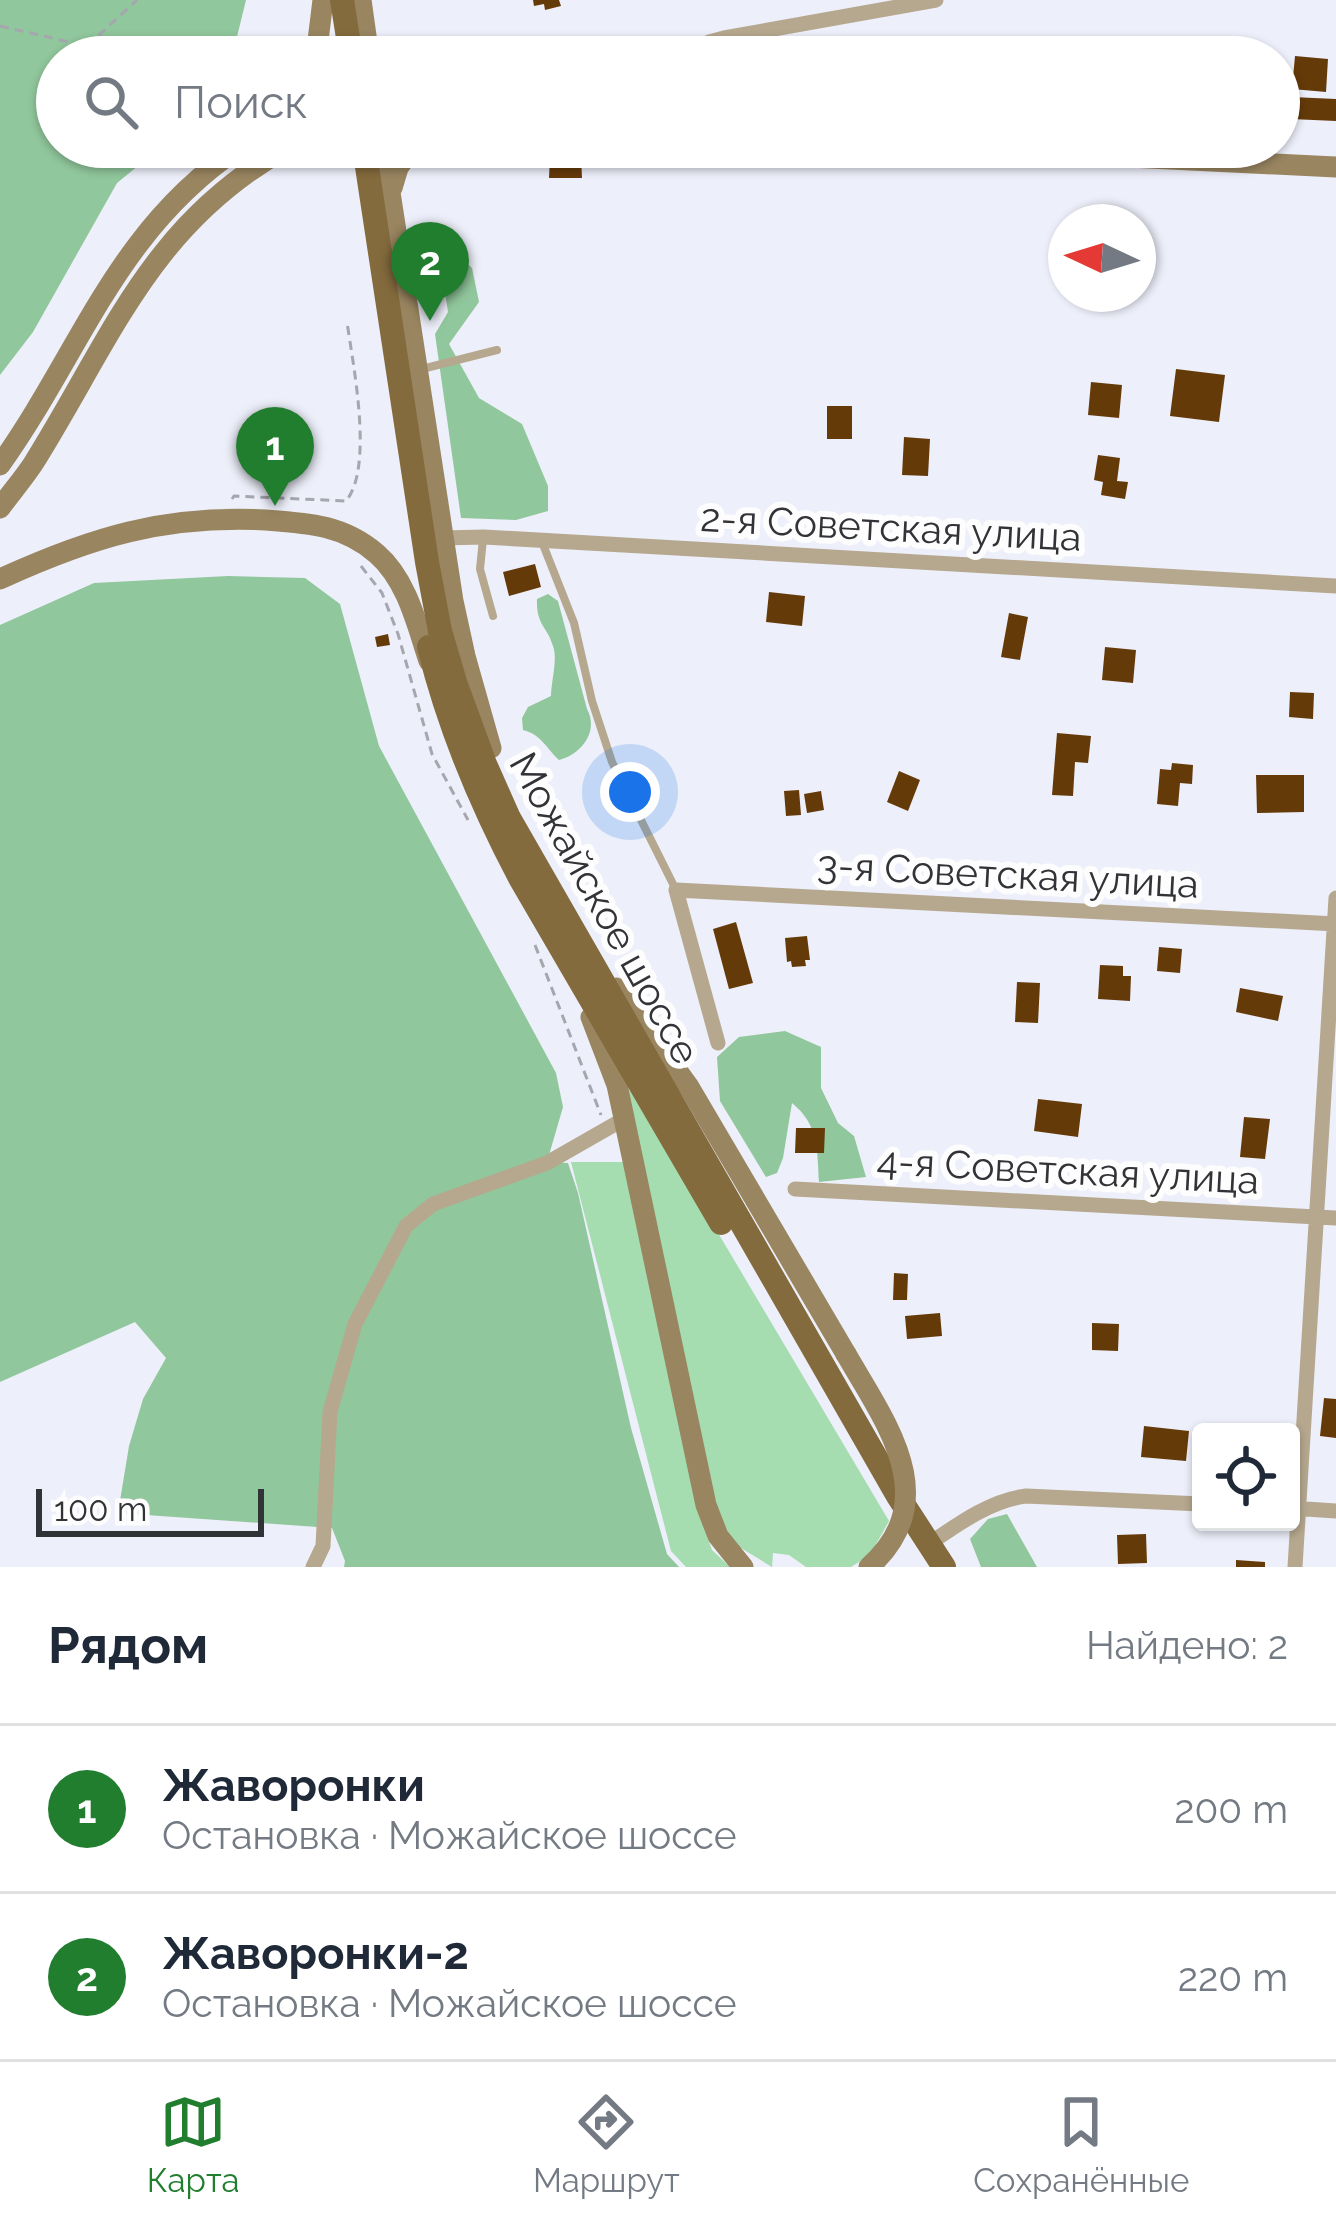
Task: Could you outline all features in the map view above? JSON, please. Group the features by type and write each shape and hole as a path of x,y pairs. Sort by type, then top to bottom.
{"main road":[{"path":"319,36 324,0"},
{"path":"324,0 330,36"},
{"path":"342,0 348,36"},
{"path":"1300,165 1336,167"},
{"path":"0,465 131,252 176,199 214,168"},
{"path":"3,502 30,468 152,265 202,208 256,168"},
{"name":"Можайское шоссе","path":"351,168 412,566 439,688 471,778 548,928 873,1484 927,1555 944,1567"},
{"name":"Можайское шоссе","path":"367,168 440,631 484,764 538,872 548,928"},
{"path":"386,168 457,620 491,750 538,872"},
{"path":"391,200 399,168"},
{"path":"0,579 134,528 173,522 248,519 335,528 358,540 392,570 412,610 439,688"},
{"path":"548,928 597,1029 616,1085 614,1124 706,1505 718,1535 743,1567"},
{"path":"548,928 689,1087 886,1422 905,1475 906,1498 902,1520 884,1554 869,1567"}],"street":[{"path":"735,36 935,0"},
{"name":"2-я Советская улица","path":"442,538 1336,586"},
{"path":"676,890 718,1043"},
{"name":"3-я Советская улица","path":"676,890 1335,924"},
{"path":"1300,1425 1336,898"},
{"path":"313,1567 322,1546 330,1412 355,1324 406,1226 434,1204 547,1163 614,1124"},
{"name":"4-я Советская улица","path":"795,1189 1336,1217"},
{"path":"927,1555 961,1522 1010,1498 1192,1504"},
{"path":"1300,1509 1336,1511"},
{"path":"1294,1531 1294,1567"}],"lane":[{"path":"417,370 497,350"},
{"path":"484,537 480,569 493,616"},
{"path":"541,541 574,623 612,762 676,890"}],"path":[{"path":"98,36 137,0"},
{"path":"0,26 44,36"},
{"path":"416,259 430,256 437,300"},
{"path":"226,512 234,496 346,501 355,490 361,419 347,322"},
{"path":"360,565 382,593 433,754 477,836"},
{"path":"548,928 599,1103 614,1124"}],"green space":[{"path":"0,0 246,0 237,36 36,36 36,168 135,168 117,183 33,332 0,375"},
{"path":"442,240 472,268 479,302 449,344 479,398 522,424 548,486 548,511 516,520 461,518 435,334 448,312 440,259 428,244"},
{"path":"228,576 305,578 340,604 379,746 556,1073 563,1107 547,1162 568,1163 578,1193 631,1428 667,1554 679,1567 344,1567 332,1528 118,1513 129,1446 143,1399 166,1358 135,1322 0,1382 0,625 94,583"},
{"path":"548,594 558,601 591,725 581,747 559,760 523,730 522,718 528,707 551,696 554,651 537,608 537,599"},
{"path":"785,1031 821,1047 821,1088 838,1123 854,1136 866,1177 819,1182 812,1129 792,1103 783,1158 777,1173 766,1177 720,1101 717,1057 739,1037"},
{"path":"616,1061 889,1521 870,1555 851,1567 806,1567 789,1555 773,1553 772,1567 731,1542 712,1504"},
{"path":"571,1162 624,1162 698,1511 712,1550 730,1567 686,1567 671,1551"},
{"path":"1007,1514 1037,1567 981,1567 970,1539 988,1519"}],"building":[{"path":"533,0 559,0 561,6 545,10 544,4 534,6"},
{"path":"1300,56 1328,59 1326,92 1300,90"},
{"path":"1300,97 1336,99 1336,121 1300,119"},
{"path":"549,168 582,168 582,178 549,178"},
{"path":"1176,369 1225,375 1219,422 1170,416"},
{"path":"1091,382 1122,385 1119,418 1088,415"},
{"path":"827,406 852,406 852,439 827,439"},
{"path":"904,437 930,439 928,476 902,475"},
{"path":"1098,455 1120,458 1117,481 1128,482 1125,499 1101,495 1103,482 1094,480"},
{"path":"535,564 541,587 509,596 503,572"},
{"path":"769,592 805,596 802,626 766,622"},
{"path":"1009,613 1028,617 1020,660 1001,657"},
{"path":"388,634 390,645 377,647 375,637"},
{"path":"1105,647 1136,650 1133,683 1102,680"},
{"path":"1290,692 1314,693 1313,719 1289,717"},
{"path":"1057,733 1091,736 1088,763 1075,762 1073,796 1052,795"},
{"path":"1172,763 1193,765 1192,784 1180,783 1178,806 1157,804 1160,769 1171,770"},
{"path":"899,771 920,780 908,811 887,802"},
{"path":"1256,775 1304,775 1304,812 1257,813"},
{"path":"799,790 801,815 786,816 784,791"},
{"path":"821,791 824,810 807,813 804,794"},
{"path":"736,922 753,983 729,989 713,929"},
{"path":"807,936 810,960 805,960 806,966 792,967 787,962 785,938"},
{"path":"1159,947 1182,949 1180,973 1157,971"},
{"path":"1100,965 1123,966 1123,976 1131,976 1130,1001 1098,999"},
{"path":"1017,982 1040,983 1038,1023 1015,1022"},
{"path":"1240,988 1283,996 1278,1021 1236,1012"},
{"path":"1038,1099 1082,1104 1078,1137 1034,1131"},
{"path":"1244,1117 1270,1119 1265,1159 1240,1157"},
{"path":"796,1128 825,1128 824,1153 795,1153"},
{"path":"894,1273 908,1274 907,1300 893,1300"},
{"path":"940,1313 942,1336 907,1339 905,1316"},
{"path":"1092,1323 1119,1324 1118,1351 1092,1350"},
{"path":"1324,1398 1336,1399 1336,1438 1320,1436"},
{"path":"1144,1426 1189,1431 1186,1461 1141,1457"},
{"path":"1146,1534 1147,1563 1118,1564 1117,1535"},
{"path":"1236,1560 1265,1562 1265,1567 1236,1567"}],"place":[{"name":"Жаворонки-2","path":"430,321"},
{"name":"Жаворонки","path":"275,506"}]}
